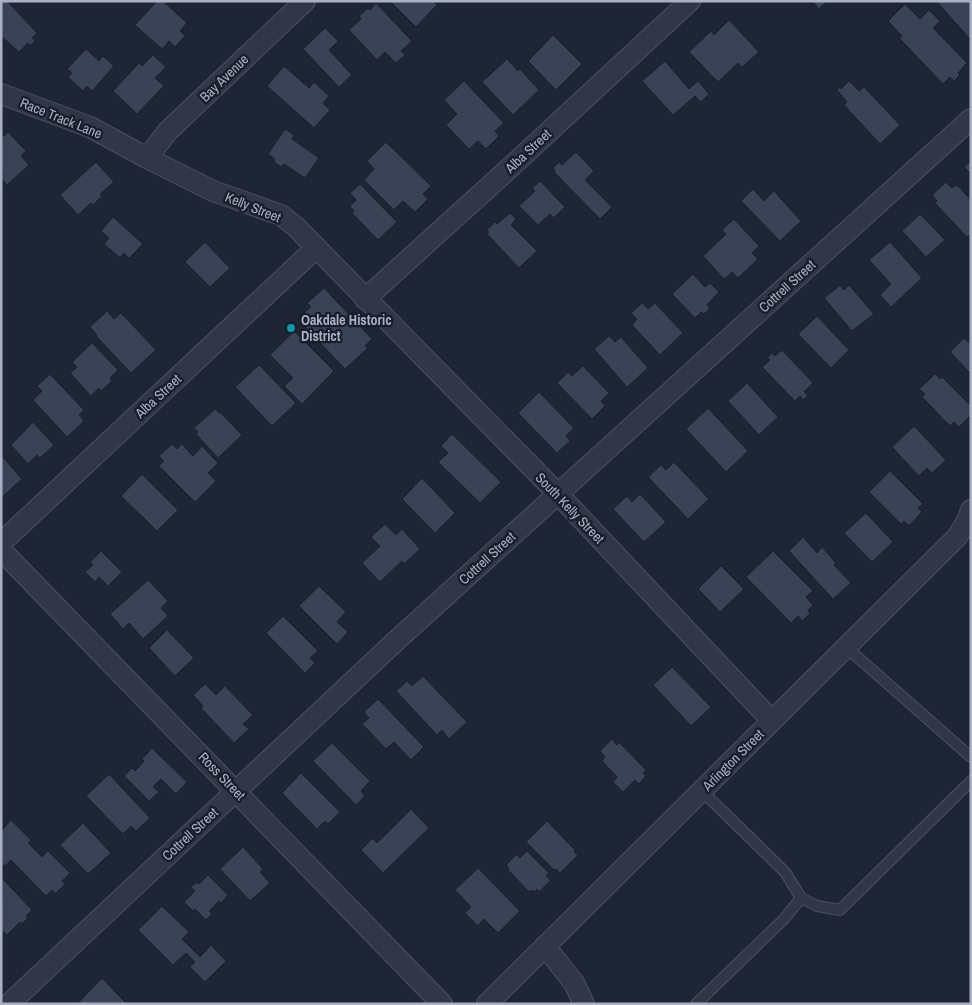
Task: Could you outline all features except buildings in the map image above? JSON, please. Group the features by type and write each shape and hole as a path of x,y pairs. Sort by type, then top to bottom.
{"street":[{"name":"Bay Avenue","path":"147,158 168,131 305,1"},
{"name":"Alba Street","path":"365,299 690,1"},
{"name":"Race Track Lane","path":"1,94 90,127 147,158"},
{"name":"Cottrell Street","path":"9,1004 398,639 971,119"},
{"name":"Kelly Street","path":"147,158 214,191 281,215 296,227 365,299"},
{"name":"Alba Street","path":"1,543 316,248"},
{"name":"South Kelly Street","path":"365,299 558,494 772,721"},
{"name":"Arlington Street","path":"487,1004 957,537 967,521 971,510"},
{"name":"Ross Street","path":"1,550 442,1004"},
{"path":"545,946 574,983 584,1004"}],"lane":[{"path":"846,647 971,757"},
{"path":"702,791 785,872 800,898 817,906 840,910 971,781"},
{"path":"696,1004 784,919 800,898"}],"place":[{"name":"Oakdale Historic District","path":"291,328"}]}
